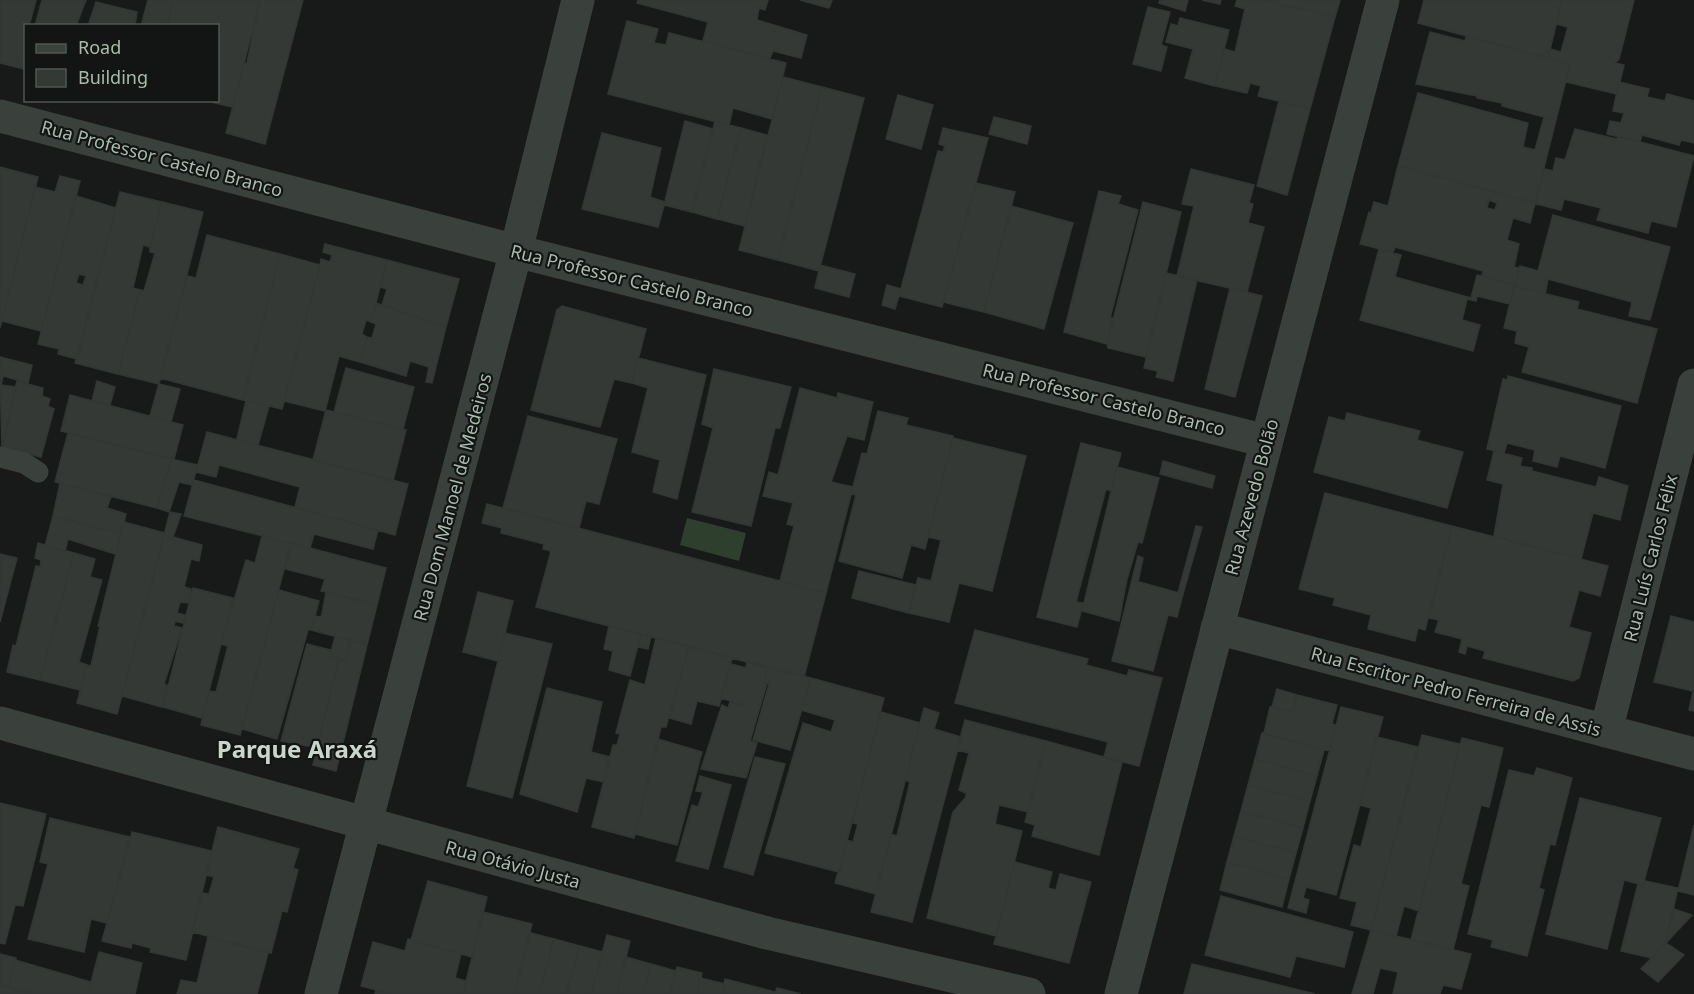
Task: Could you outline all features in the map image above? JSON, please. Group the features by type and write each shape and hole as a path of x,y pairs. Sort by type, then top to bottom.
{"street":[{"name":"Rua Dom Manoel de Medeiros","path":"321,994 516,251 578,0"},
{"name":"Rua Azevedo Bolão","path":"1122,994 1383,0"},
{"name":"Rua Professor Castelo Branco","path":"0,116 516,251 1266,441"},
{"name":"Rua Luís Carlos Félix","path":"1606,731 1694,385"},
{"name":"Rua Escritor Pedro Ferreira de Assis","path":"1218,627 1694,754"},
{"name":"Rua Otávio Justa","path":"0,723 767,933 1029,994"}],"lane":[{"path":"0,457 24,463 38,472"}],"shaded area":[{"path":"687,518 746,533 739,561 680,545"}],"building":[{"path":"0,0 36,0 30,24 24,24 24,69 0,63"},
{"path":"42,0 86,0 77,24 36,24"},
{"path":"148,0 173,0 167,24 142,24"},
{"path":"173,0 260,0 233,107 211,102 219,102 219,24 167,24"},
{"path":"260,0 303,0 265,144 226,133 244,63 247,63"},
{"path":"638,0 768,0 765,10 759,8 757,20 807,35 801,58 773,51 770,58 703,41 708,22 637,3"},
{"path":"800,0 832,0 829,8"},
{"path":"1160,0 1188,0 1185,11 1159,3"},
{"path":"1202,0 1221,0 1220,4"},
{"path":"1237,0 1264,0 1335,17 1310,109 1258,96 1261,86 1250,83 1247,93 1215,86 1224,49 1235,52 1245,9 1235,6"},
{"path":"1264,0 1340,0 1335,17"},
{"path":"1424,0 1562,0 1548,58 1418,23"},
{"path":"1562,0 1634,0 1619,59 1615,63 1624,65 1617,94 1566,82 1570,64 1548,58 1550,49 1561,52 1568,27 1556,24"},
{"path":"96,2 137,12 135,24 89,24"},
{"path":"1148,7 1170,12 1161,45 1167,47 1161,71 1133,64"},
{"path":"1180,18 1229,30 1215,86 1185,78 1193,49 1166,42 1171,24 1178,26"},
{"path":"627,21 658,29 654,43 666,45 669,33 786,63 772,119 733,108 729,125 608,94"},
{"path":"1430,32 1465,41 1466,36 1570,64 1556,120 1502,106 1502,103 1477,98 1477,96 1416,84"},
{"path":"783,77 822,87 778,260 739,250"},
{"path":"1619,82 1649,89 1647,97 1665,101 1667,94 1694,101 1694,143 1681,140 1679,145 1642,135 1640,142 1607,134 1610,121 1621,123 1624,113 1613,111"},
{"path":"822,87 864,98 819,271 778,260"},
{"path":"1418,93 1528,123 1523,147 1535,150 1544,117 1556,120 1535,203 1398,166"},
{"path":"898,95 933,105 921,149 886,139"},
{"path":"1279,101 1310,109 1287,195 1257,186"},
{"path":"994,117 1031,126 1027,144 989,134"},
{"path":"685,121 713,129 692,212 664,205"},
{"path":"715,121 741,128 717,219 692,212"},
{"path":"741,128 767,135 745,226 717,219"},
{"path":"943,128 988,138 942,307 899,296 938,151 943,152 945,146 939,144"},
{"path":"1575,129 1616,139 1618,136 1694,156 1676,227 1651,221 1648,233 1597,220 1601,208 1564,199 1561,210 1536,204 1544,169 1553,171 1556,158 1565,160"},
{"path":"602,133 661,148 650,197 665,202 658,227 582,209"},
{"path":"1398,166 1535,203 1530,223 1513,218 1507,240 1519,244 1514,267 1519,268 1515,285 1482,276 1483,271 1395,247 1393,252 1360,244 1374,202 1388,206","holes":["1489,200 1497,203 1495,210 1487,208"]},
{"path":"0,167 38,177 0,328"},
{"path":"1191,169 1254,185 1249,203 1253,204 1248,223 1264,227 1247,292 1177,276 1194,206 1182,204"},
{"path":"60,176 80,181 41,331 2,321 35,187 55,192"},
{"path":"976,183 1015,192 984,312 943,302"},
{"path":"1099,191 1121,196 1118,204 1138,210 1110,318 1112,318 1107,344 1064,332"},
{"path":"120,192 162,202 150,247 143,245 133,288 140,290 118,374 75,363"},
{"path":"76,196 116,208 77,359 58,354 59,349 38,344","holes":["79,274 86,276 83,285 76,283"]},
{"path":"162,202 203,212 159,384 118,374 140,290 144,291 155,253 150,252 150,247"},
{"path":"1143,202 1181,212 1146,357 1108,348 1107,344"},
{"path":"1011,206 1073,223 1044,329 984,312"},
{"path":"1553,215 1670,247 1650,320 1629,316 1632,302 1548,279 1545,294 1514,286 1520,266 1538,271"},
{"path":"207,235 280,254 243,400 160,378 187,276 196,278"},
{"path":"325,244 387,260 371,322 366,320 362,334 367,337 360,362 339,356 325,411 284,401 321,259 330,262 332,255 323,252"},
{"path":"1379,249 1401,255 1395,277 1471,298 1477,275 1482,276 1515,285 1510,304 1477,296 1476,301 1467,299 1462,320 1480,325 1473,351 1360,320"},
{"path":"280,254 320,265 282,409 243,400"},
{"path":"387,260 459,279 446,327 382,305 387,289 380,287"},
{"path":"820,265 855,274 849,297 815,288"},
{"path":"1166,273 1197,280 1173,381 1156,377 1158,371 1144,368"},
{"path":"887,285 901,289 895,309 882,305"},
{"path":"1514,286 1579,302 1577,309 1657,329 1637,403 1522,372 1529,347 1515,343 1517,331 1504,328"},
{"path":"1230,288 1262,296 1235,397 1205,389"},
{"path":"376,303 446,327 432,383 426,382 429,367 410,361 406,376 360,362 367,337 372,338 376,324 371,322"},
{"path":"562,306 646,329 632,383 614,379 600,427 531,410 557,310"},
{"path":"0,357 32,365 28,383 0,375"},
{"path":"638,358 706,375 677,499 653,492 660,460 632,452 648,388 632,383"},
{"path":"346,368 414,387 403,429 334,412"},
{"path":"714,369 791,387 780,428 775,428 751,526 692,512 713,428 702,424"},
{"path":"0,375 3,376 1,385 16,387 2,447"},
{"path":"1508,376 1621,406 1605,468 1560,456 1557,467 1533,461 1535,450 1507,443 1504,453 1487,449 1503,379 1507,380"},
{"path":"17,381 43,388 42,396 50,399 48,406 54,409 41,457 2,447"},
{"path":"97,381 115,387 110,405 92,401"},
{"path":"159,384 180,389 171,422 150,416"},
{"path":"800,388 837,398 838,393 873,402 864,440 847,436 831,482 853,487 826,593 780,581 794,526 787,524 793,503 763,496 769,472 778,475"},
{"path":"70,395 183,425 174,459 61,431"},
{"path":"246,401 269,406 258,445 237,439"},
{"path":"326,410 406,430 393,481 313,460"},
{"path":"878,411 908,418 906,425 953,436 925,549 911,545 902,578 839,561 856,495 851,494 862,453 867,454"},
{"path":"1347,413 1420,431 1417,440 1463,452 1447,508 1314,472 1329,417 1345,421"},
{"path":"528,416 617,439 599,504 586,501 579,528 503,508"},
{"path":"207,432 408,484 395,535 295,507 300,487 219,465 216,477 196,472"},
{"path":"68,433 171,459 157,508 55,482"},
{"path":"953,438 1026,456 992,591 959,583 949,622 909,613 918,578 931,581 941,540 928,537"},
{"path":"1081,443 1121,453 1111,491 1106,489 1076,602 1083,603 1077,627 1037,617"},
{"path":"1494,451 1522,458 1520,466 1532,468 1532,471 1596,487 1599,477 1628,486 1620,520 1593,513 1581,559 1494,536 1503,484 1487,480"},
{"path":"171,459 198,465 192,485 179,482 169,512 157,508"},
{"path":"1163,461 1215,476 1212,488 1160,474"},
{"path":"1117,467 1159,478 1142,543 1138,542 1127,579 1119,621 1082,611"},
{"path":"194,480 378,530 373,549 314,534 310,548 184,516"},
{"path":"60,483 111,497 107,508 126,514 121,534 53,516"},
{"path":"1325,493 1452,526 1425,630 1418,628 1415,641 1368,629 1371,615 1333,605 1335,598 1299,589"},
{"path":"487,504 826,593 804,677 536,607 551,551 543,549 544,544 501,533 502,528 482,523"},
{"path":"170,512 181,514 173,537 202,545 199,561 191,559 184,587 191,589 188,603 180,602 177,613 185,615 183,623 175,621 174,626 182,628 164,684 167,685 162,707 122,696"},
{"path":"53,516 121,534 115,554 68,539 65,551 45,546"},
{"path":"124,522 165,533 117,714 77,703 87,665 91,666 100,626 98,626"},
{"path":"1196,526 1202,527 1183,594 1178,593"},
{"path":"1452,526 1608,566 1600,596 1579,590 1569,627 1591,633 1579,678 1573,681 1483,658 1485,651 1467,646 1465,654 1459,652 1462,639 1435,632 1439,620 1429,618"},
{"path":"262,536 291,543 240,735 201,725 209,691 216,692 228,646 221,644 246,560 255,563"},
{"path":"38,543 74,553 40,680 7,672 13,645 16,646 36,566 40,567 41,560 35,558"},
{"path":"291,543 386,568 377,605 321,591 325,579 285,569"},
{"path":"74,553 95,559 90,577 102,580 79,662 87,665 80,690 40,680"},
{"path":"0,554 17,558 0,622"},
{"path":"1138,556 1143,558 1138,582 1132,580"},
{"path":"859,571 916,585 909,613 852,598"},
{"path":"1132,580 1183,594 1177,617 1168,615 1153,671 1112,661"},
{"path":"193,588 233,598 202,718 163,707"},
{"path":"279,590 319,601 312,628 308,630 277,739 242,729"},
{"path":"326,592 377,605 367,645 311,630 315,616 321,617"},
{"path":"478,592 513,601 498,661 463,652"},
{"path":"1671,616 1694,622 1694,711 1689,710 1693,691 1654,682"},
{"path":"609,626 641,634 630,676 609,670 613,651 604,649"},
{"path":"975,630 1088,659 1086,665 1127,676 1129,670 1162,678 1139,766 1104,757 1108,742 955,703"},
{"path":"505,633 552,644 512,798 467,786"},
{"path":"641,634 651,636 648,649 638,647"},
{"path":"335,637 350,640 345,661 330,655"},
{"path":"656,638 689,646 666,727 661,727 634,838 592,827 613,745 617,745 620,734 616,733 630,680 645,685"},
{"path":"350,640 367,645 336,771 313,765 339,659 345,661"},
{"path":"307,644 331,650 330,655 339,658 317,748 281,741"},
{"path":"689,646 732,658 719,706 697,701 691,724 669,718"},
{"path":"747,661 768,667 764,682 767,683 750,741 757,743 746,778 701,769 722,705 728,708 730,702 743,705 721,698 731,664 746,668"},
{"path":"768,667 811,678 790,750 753,740 769,684 764,682"},
{"path":"811,678 884,698 839,872 765,853 803,723 831,732 835,720 801,710"},
{"path":"547,688 602,702 591,752 610,757 604,782 586,778 577,812 520,794"},
{"path":"1277,689 1297,695 1293,712 1272,707"},
{"path":"1297,695 1337,705 1332,724 1336,725 1330,751 1264,733 1270,707 1293,712"},
{"path":"1341,707 1383,717 1336,895 1306,887 1303,898 1309,900 1306,913 1288,908"},
{"path":"924,708 939,713 934,729 961,737 912,922 871,912 891,834 897,836 910,782 905,780"},
{"path":"881,712 920,723 876,894 835,883 847,840 853,842 858,824 852,823"},
{"path":"965,720 1046,741 1028,812 999,805 995,824 1022,831 996,936 927,918 953,812 966,797 966,793 959,790 969,753 957,750"},
{"path":"1262,733 1324,750 1317,776 1255,759"},
{"path":"1422,735 1460,744 1419,911 1404,906 1396,936 1371,930"},
{"path":"1377,737 1418,747 1371,930 1351,925 1357,902 1340,898 1354,845 1361,847 1371,808 1360,805"},
{"path":"1462,738 1503,748 1489,807 1481,805 1461,884 1469,886 1453,950 1411,940"},
{"path":"658,739 702,752 677,845 635,834"},
{"path":"1046,741 1122,762 1099,855 1032,836 1035,825 1025,822"},
{"path":"755,757 785,764 753,875 724,867"},
{"path":"1255,759 1317,776 1310,801 1248,785"},
{"path":"1537,768 1572,778 1555,845 1550,844 1539,888 1544,890 1527,956 1491,947 1493,940 1468,934 1509,770 1534,776"},
{"path":"700,776 731,785 708,869 676,861 692,805 698,807 703,792 696,791"},
{"path":"1248,785 1310,801 1303,828 1241,811"},
{"path":"1580,798 1661,818 1643,885 1624,880 1607,949 1546,934"},
{"path":"0,803 46,814 23,906 15,905 5,944 0,943"},
{"path":"1241,811 1303,828 1296,853 1234,836"},
{"path":"50,818 130,837 107,923 91,919 84,952 28,939 48,864 40,862"},
{"path":"1694,825 1694,895 1678,891"},
{"path":"218,827 299,849 293,868 298,870 287,912 282,911 271,953 192,932 202,893 209,894 214,877 206,875"},
{"path":"132,832 212,851 186,960 150,952 151,948 132,943 131,948 102,941"},
{"path":"1234,836 1296,853 1289,879 1227,862"},
{"path":"1015,862 1052,872 1048,888 1056,890 1060,874 1091,882 1069,963 994,944"},
{"path":"1227,862 1289,879 1282,907 1220,890"},
{"path":"428,881 487,897 472,957 411,940"},
{"path":"1645,881 1678,888 1665,944 1651,958 1621,951 1638,884 1643,885"},
{"path":"1221,896 1353,932 1344,967 1296,956 1290,977 1205,955"},
{"path":"1674,909 1692,915 1665,944"},
{"path":"483,912 532,924 514,994 463,994"},
{"path":"1371,930 1471,954 1461,989 1443,985 1440,994 1393,994 1398,972 1380,968 1373,994 1352,994"},
{"path":"531,933 554,939 539,994 514,994"},
{"path":"607,935 630,941 617,994 591,994"},
{"path":"208,937 268,953 257,994 177,994 181,980 197,983"},
{"path":"408,939 461,954 455,978 466,981 463,994 392,994 361,986 373,942 405,951"},
{"path":"554,939 580,946 566,994 539,994"},
{"path":"1666,943 1684,955 1658,982 1641,969"},
{"path":"580,946 603,952 591,994 566,994"},
{"path":"99,952 142,963 135,994 88,994"},
{"path":"0,954 16,958 9,988 0,985"},
{"path":"626,957 651,964 643,994 617,994"},
{"path":"15,960 91,982 88,994 34,994 9,988"},
{"path":"651,964 676,971 670,994 643,994"},
{"path":"1192,964 1263,981 1315,994 1184,994"},
{"path":"677,967 702,973 697,994 670,994"},
{"path":"701,978 725,984 722,994 697,994"},
{"path":"725,979 775,992 775,994 722,994"},
{"path":"0,985 24,991 34,994 0,994"},
{"path":"777,988 801,994 775,994"},
{"path":"376,990 392,994 375,994"}],"district":[{"name":"Parque Araxá","path":"297,748"}]}
